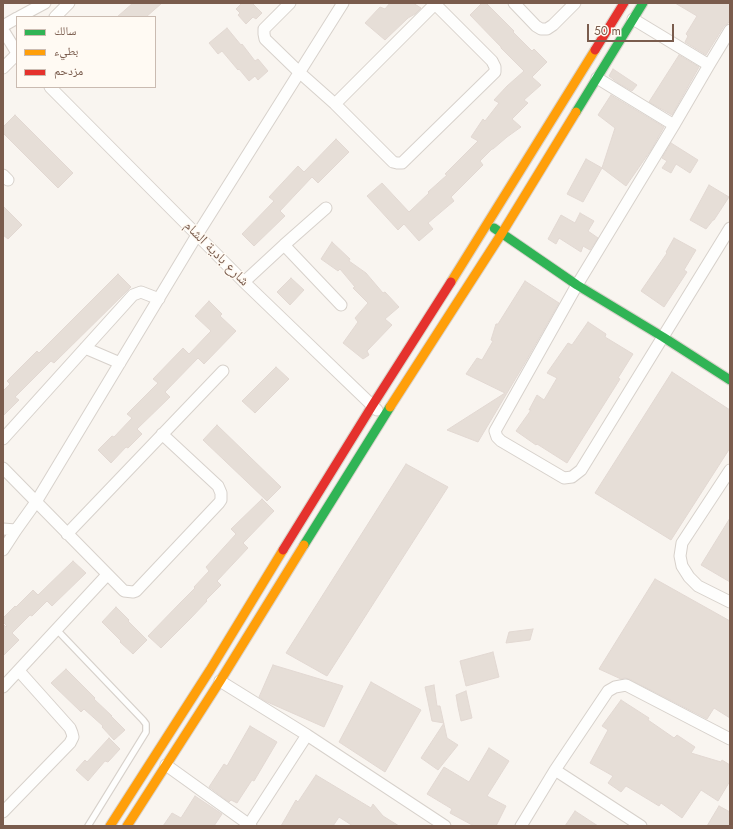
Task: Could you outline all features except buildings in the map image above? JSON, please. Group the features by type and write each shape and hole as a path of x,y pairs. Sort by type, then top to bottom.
{"street":[{"path":"22,16 45,3"},
{"path":"56,16 69,3"},
{"path":"290,3 264,29 265,39 335,104 392,162 402,163 495,72 495,67 492,61 436,4 335,104"},
{"path":"3,550 36,502 197,235 343,3"},
{"path":"514,3 536,26 547,30 575,3"},
{"path":"110,826 210,670 372,406 488,223 624,3"},
{"path":"127,826 220,681 384,417 502,233 643,3"},
{"path":"3,26 16,19"},
{"path":"633,19 709,65"},
{"path":"3,30 16,51"},
{"path":"730,30 577,285 495,431 497,437 501,441 564,478 572,477 581,470 730,228"},
{"path":"3,68 16,54"},
{"path":"597,78 674,125"},
{"name":"شارع بادية الشام","path":"51,88 244,282 384,417"},
{"path":"244,282 284,244 326,208"},
{"path":"488,223 577,285 730,380"},
{"path":"284,244 341,305"},
{"path":"3,439 133,295 141,292 159,299"},
{"path":"85,348 120,363"},
{"path":"67,534 223,371"},
{"path":"3,468 108,576 124,591 133,592 136,591 221,500 221,493 218,486 162,434"},
{"path":"730,470 682,543 680,556 682,566 689,577 698,586 730,602"},
{"path":"3,529 16,530"},
{"path":"285,549 298,556"},
{"path":"3,687 108,576"},
{"path":"3,812 70,744 72,737 70,728 19,671"},
{"path":"220,681 307,735 445,826"},
{"path":"521,826 555,770 608,691 615,687 626,685 730,739"},
{"path":"166,766 249,826 307,735"},
{"path":"555,770 641,826"}],"lane":[{"path":"57,630 146,724 146,732 88,826"}],"traffic: fast":[{"path":"576,112 643,3"},
{"path":"494,228 577,285 730,380"},
{"path":"304,545 390,407"}],"traffic: slow":[{"path":"451,282 595,50"},
{"path":"390,407 502,233 576,112"},
{"path":"127,826 220,681 304,545"},
{"path":"110,826 210,670 283,550"}],"traffic: jam":[{"path":"595,50 624,3"},
{"path":"283,550 451,282"}]}
